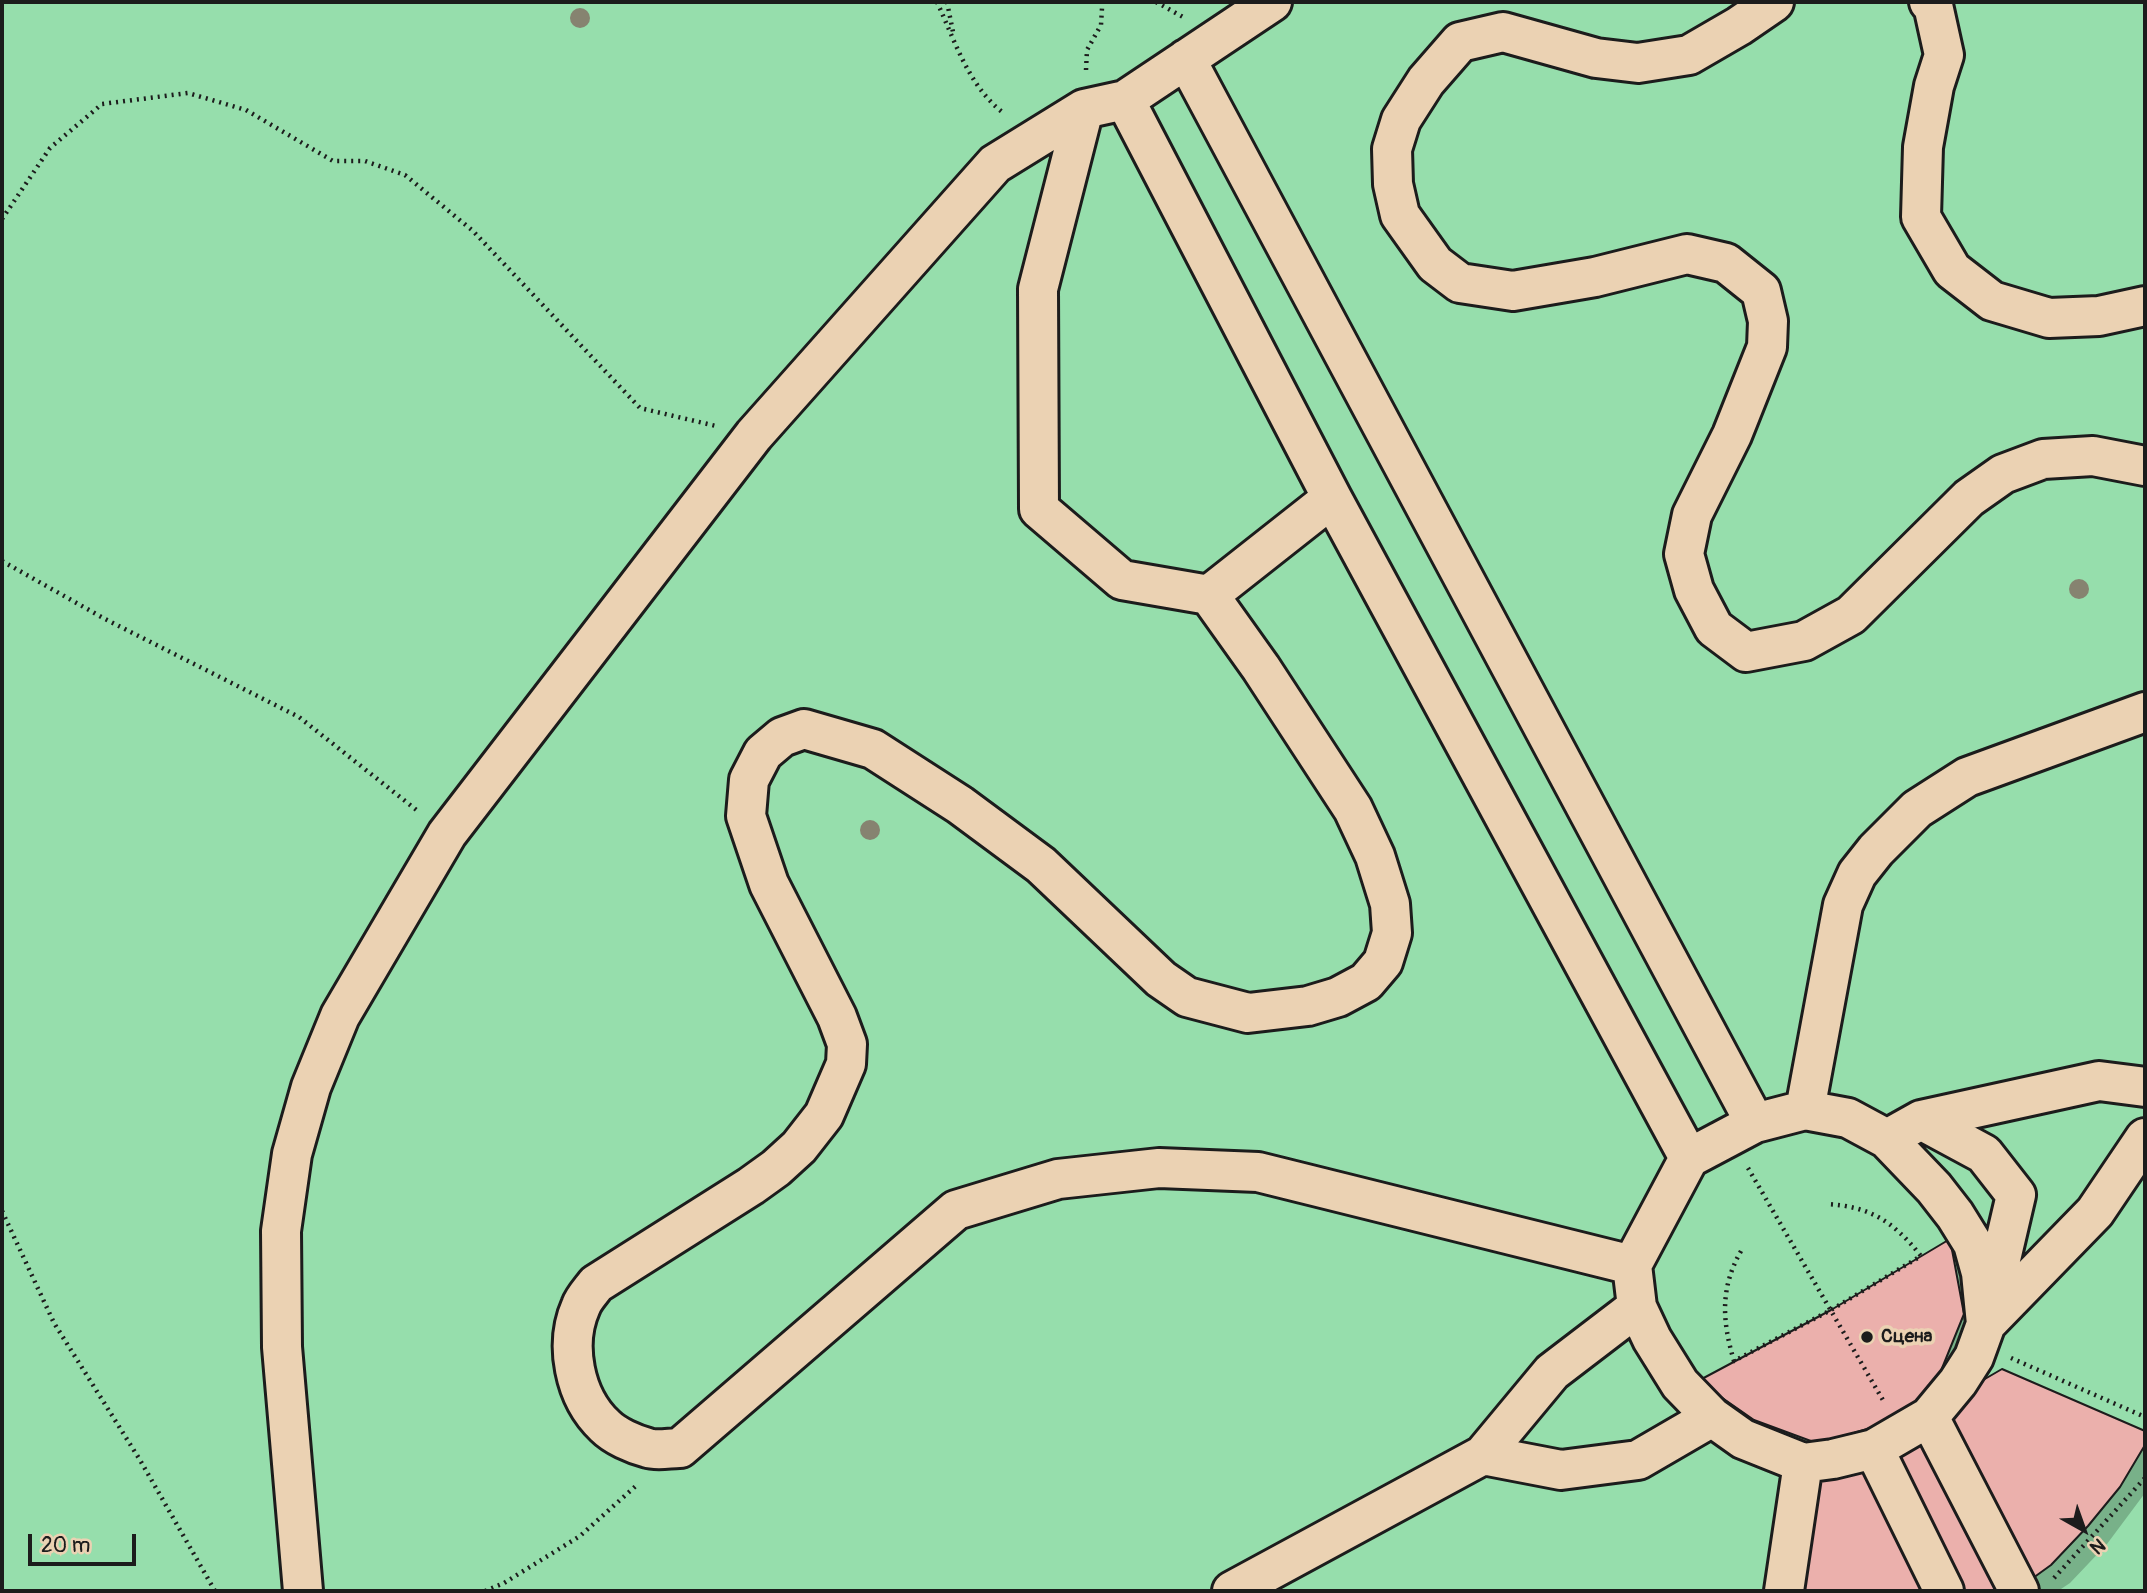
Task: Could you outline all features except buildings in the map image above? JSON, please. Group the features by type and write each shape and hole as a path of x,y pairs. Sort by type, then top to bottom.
{"lane":[{"path":"303,1591 282,1347 281,1231 292,1154 311,1087 340,1016 447,834 754,435 995,164 1070,118 1125,100 1203,43 1272,2"},
{"path":"1774,2 1689,55 1638,63 1596,58 1503,32 1460,42 1426,81 1401,120 1392,149 1393,184 1401,215 1435,264 1460,283 1513,291 1595,277 1687,254 1726,263 1761,291 1768,321 1767,347 1732,435 1692,515 1684,554 1694,590 1714,628 1746,652 1804,641 1850,615 1969,498 2003,474 2043,459 2093,456 2145,466"},
{"path":"1929,2 1933,5 1944,55 1934,86 1923,147 1921,217 1952,270 1992,301 2049,318 2099,316 2145,306"},
{"path":"1203,43 1742,1130"},
{"path":"1125,100 1332,498 1689,1158"},
{"path":"1070,118 1038,289 1039,509 1122,580 1209,595 1261,668 1353,809 1375,856 1390,904 1392,933 1383,962 1366,982 1338,997 1307,1006 1248,1013 1187,997 1161,979 1041,865 960,805 884,756 873,749 804,729 782,737 763,753 749,780 746,816 769,884 837,1017 847,1044 846,1064 824,1115 799,1147 751,1186 596,1284 581,1304 572,1357 577,1378 589,1406 605,1427 629,1442 651,1449 680,1448 956,1210 1058,1179 1159,1168 1258,1172 1632,1265"},
{"path":"1209,595 1332,498"},
{"path":"1805,1110 1843,905 1857,874 1876,850 1917,809 1967,777 2145,712"},
{"path":"1887,1139 1921,1120 2099,1081 2145,1087"},
{"path":"1921,1120 1984,1154 2016,1195 1982,1334 1974,1357 1958,1382 1901,1433 1833,1459 1803,1463 1743,1439 1712,1417 1680,1384 1652,1339 1637,1307 1632,1265 1689,1158 1742,1130 1805,1110 1848,1118 1887,1139 1955,1214 1973,1244 1981,1273 1982,1334"},
{"path":"1982,1334 2095,1212 2145,1138"},
{"path":"1232,1591 1483,1455 1552,1372 1637,1307"},
{"path":"1483,1455 1561,1471 1638,1460 1712,1417"},
{"path":"1901,1433 2035,1586"},
{"path":"1901,1433 1944,1591"},
{"path":"1784,1591 1803,1463"}],"path":[{"path":"937,2 973,79 989,103 1009,117 1034,125 1070,118 1087,50 1101,25 1102,8"},
{"path":"947,2 955,42"},
{"path":"2,219 50,148 102,104 188,93 234,106 246,110 333,161 365,161 405,175 473,231 640,408 754,435"},
{"path":"2,561 105,619 299,717 447,834"},
{"path":"1742,1130 1831,1310 1901,1433"},
{"path":"1741,1251 1731,1269 1725,1295 1725,1332 1734,1361 1831,1310 1921,1256 1903,1233 1872,1213 1847,1205 1826,1204"},
{"path":"2,1211 54,1323 140,1460 215,1591"},
{"path":"1982,1334 2145,1417"},
{"path":"485,1591 504,1583 580,1536 680,1448"},
{"path":"2035,1586 2145,1478"}],"green space":[{"path":"2,2 2145,2 2145,1591 2,1591"}],"place":[{"name":"Сцена","path":"1867,1337"}]}
